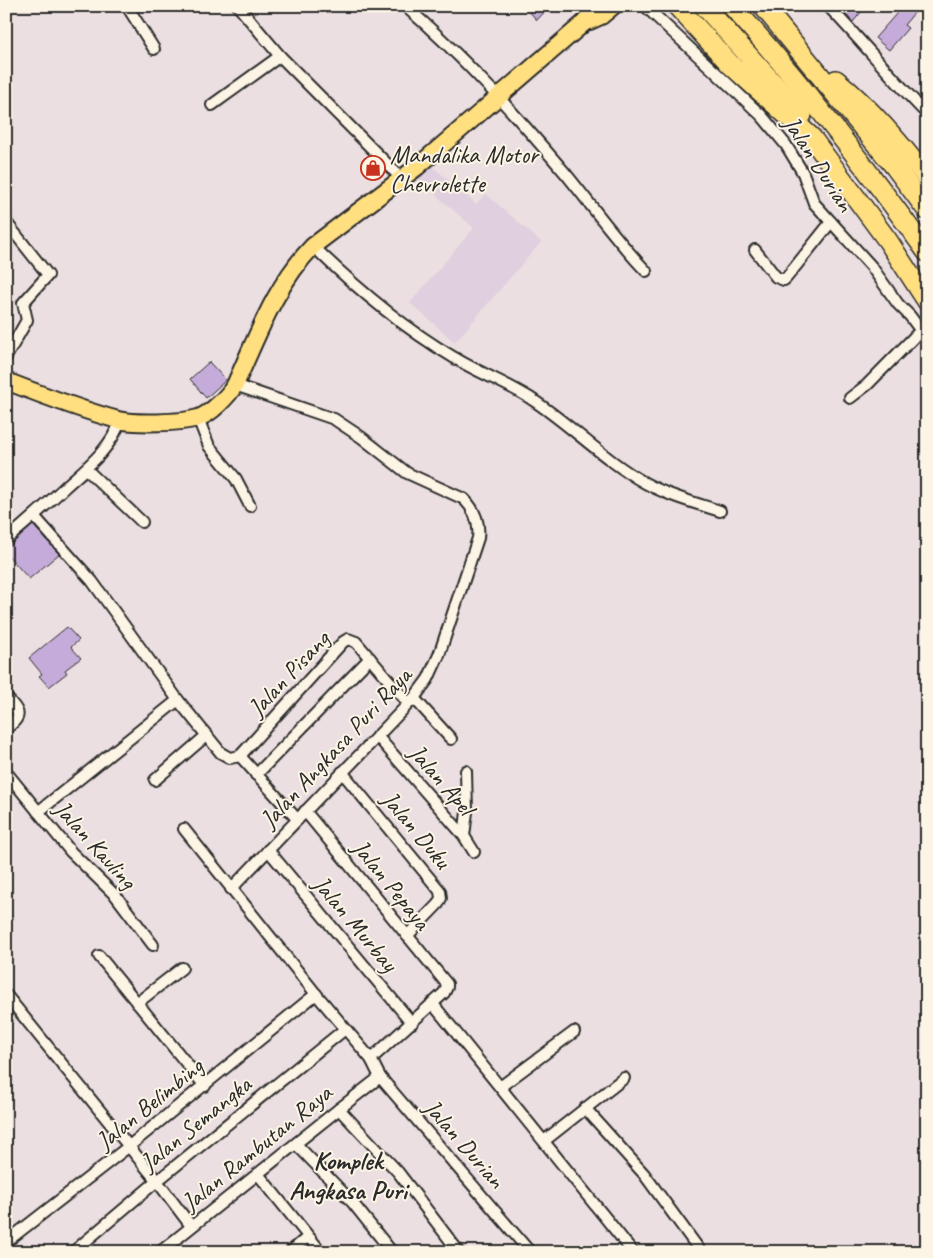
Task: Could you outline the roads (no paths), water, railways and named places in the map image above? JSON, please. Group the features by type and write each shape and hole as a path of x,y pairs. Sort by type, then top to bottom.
{"highway":[{"path":"677,6 731,65 810,137 888,241 927,301"},
{"path":"704,6 812,126 895,235 927,283"},
{"path":"732,6 866,170 927,252"},
{"path":"762,6 896,167 927,210"},
{"path":"800,51 859,100 899,143 927,178"}],"main road":[{"path":"9,385 120,421 164,422 198,418 205,415 229,395 273,301 300,259 314,246 402,180 584,23 598,6"},
{"path":"584,23 601,16 613,6"}],"street":[{"path":"127,6 154,49"},
{"path":"238,6 280,56 402,180"},
{"path":"405,6 499,97 566,175 625,249 646,271"},
{"name":"Jalan Durian","path":"645,6 762,116 786,145 803,173 814,203 872,266 898,304 924,334"},
{"path":"828,6 901,88 927,114"},
{"path":"212,105 280,56"},
{"path":"6,222 48,275 23,303 27,320 6,357"},
{"path":"755,250 776,277 784,280 831,222"},
{"path":"314,246 356,286 422,337 472,369 526,395 623,469 666,494 720,511"},
{"path":"850,398 924,334"},
{"name":"Jalan Angkasa Puri Raya","path":"231,889 411,701 428,679 439,656 478,538 479,526 471,506 459,496 407,472 334,419 235,385"},
{"path":"198,418 210,446 236,479 250,506"},
{"path":"6,540 86,469 106,448 116,433 120,421"},
{"path":"86,469 142,522"},
{"path":"34,516 92,581 178,700 221,753 230,758 240,756 297,819"},
{"name":"Jalan Pisang","path":"240,756 343,642 348,640 356,642 411,701 451,739"},
{"path":"256,775 370,658"},
{"path":"6,697 18,711 18,716 16,721 6,729"},
{"path":"38,812 178,700"},
{"path":"155,780 207,735"},
{"name":"Jalan Apel","path":"377,736 464,836 474,852"},
{"path":"464,836 467,812 466,771"},
{"name":"Jalan Kavling","path":"6,772 71,852 116,896 154,945"},
{"name":"Jalan Duku","path":"342,772 440,890 441,898 438,904 407,936"},
{"name":"Jalan Pepaya","path":"305,811 447,984 448,987 444,993 432,1004"},
{"name":"Jalan Durian","path":"184,830 371,1059 380,1077 530,1252"},
{"name":"Jalan Murbay","path":"268,850 412,1023"},
{"path":"99,956 205,1086"},
{"path":"137,1003 182,968"},
{"name":"Jalan Belimbing","path":"6,1242 205,1086 316,994"},
{"path":"6,995 191,1226"},
{"path":"371,1059 432,1004 633,1252"},
{"name":"Jalan Semangka","path":"73,1252 156,1181 345,1029"},
{"path":"500,1088 574,1032"},
{"name":"Jalan Rambutan Raya","path":"160,1252 380,1077"},
{"path":"544,1141 624,1078"},
{"path":"585,1108 644,1174 701,1252"},
{"path":"339,1109 398,1172 459,1252"},
{"path":"296,1144 352,1202 392,1252"},
{"path":"258,1174 321,1252"},
{"path":"290,1252 308,1237"}],"place":[{"name":"Mandalika Motor Chevrolette","path":"373,168"}],"district":[{"name":"Komplek Angkasa Puri","path":"348,1175"}]}
